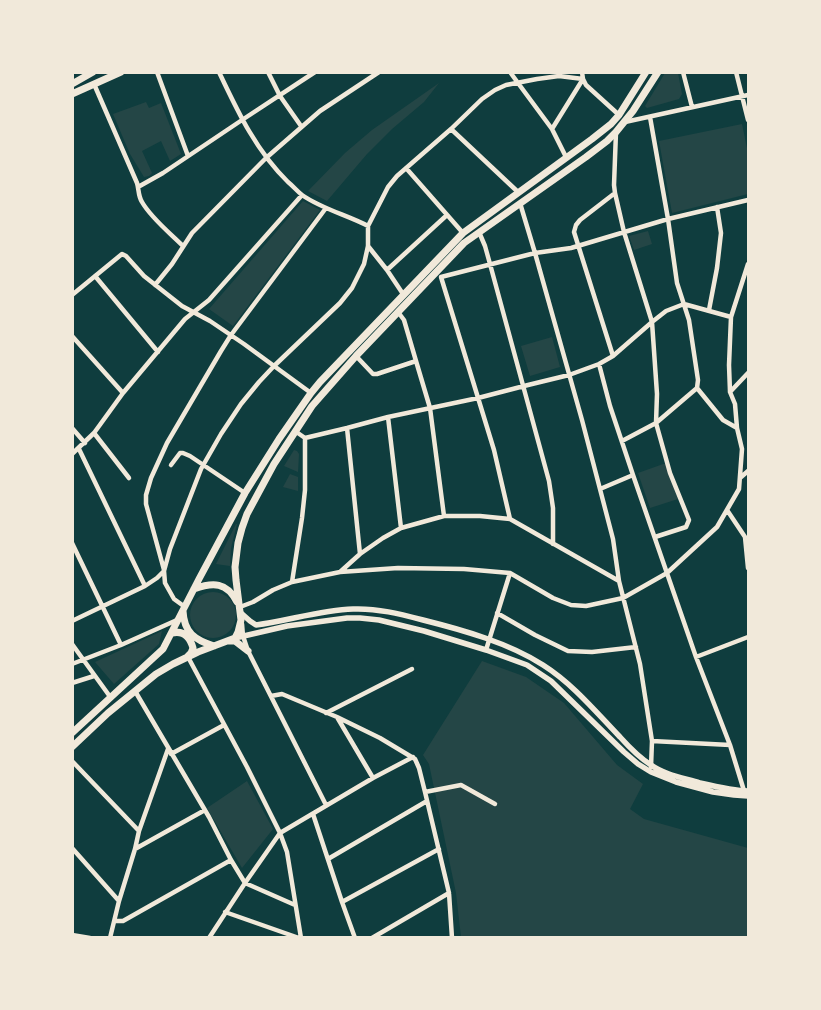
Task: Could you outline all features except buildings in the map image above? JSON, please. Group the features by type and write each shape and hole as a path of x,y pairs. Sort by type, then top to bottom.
{"main road":[{"path":"72,84 82,75 95,72 102,81"},
{"path":"72,94 120,72"},
{"path":"72,747 108,713 156,674 188,657 232,640 238,632 241,613 235,567 238,543 246,514 295,431 321,394 398,312 438,275 464,243 608,141 625,122 658,72"},
{"path":"72,733 161,652 167,644 245,493 311,393 347,352 463,233 612,124 645,73"},
{"path":"82,75 94,84"},
{"path":"194,590 210,585 221,586 231,591 241,613"},
{"path":"184,609 185,626 192,636 200,642 215,646"},
{"path":"172,633 178,631 189,637 193,648 188,657"},
{"path":"232,640 248,651"}],"street":[{"path":"157,72 188,156"},
{"path":"219,72 242,120 266,158 281,175 302,194 326,208 368,226"},
{"path":"268,72 280,96 301,126"},
{"path":"138,187 164,173 315,72"},
{"path":"155,285 172,264 192,233 266,158 320,111 379,72"},
{"path":"510,72 552,129 566,157"},
{"path":"582,72 586,85 592,92 619,115"},
{"path":"683,72 692,107"},
{"path":"736,72 748,120"},
{"path":"184,609 174,599 164,583 164,571 170,549 203,465 241,404 274,366 340,303 352,288 364,264 368,246 368,226 388,187 396,176 482,99 495,90 518,82 559,76 583,78"},
{"path":"552,129 583,78"},
{"path":"94,84 138,187 141,202 184,246"},
{"path":"625,122 748,95"},
{"path":"622,441 656,423 697,388 698,380 689,320 677,283 650,117"},
{"path":"450,129 518,192"},
{"path":"616,132 615,193 624,232 652,322 657,394 656,423 670,474 689,520 686,527 655,537"},
{"path":"406,168 463,233"},
{"path":"613,356 574,232 580,220 615,193"},
{"path":"72,454 94,433 123,393 185,319 209,300 302,194"},
{"path":"510,519 494,450 438,275 536,253 570,248 668,220 748,200"},
{"path":"520,204 536,253 613,539 619,581 640,664 652,741 651,769"},
{"path":"709,310 718,268 721,233 717,207"},
{"path":"164,571 146,504 146,495 151,478 168,443 231,335 326,208"},
{"path":"387,270 447,215"},
{"path":"478,232 485,246 549,481 553,508 554,544"},
{"path":"368,246 403,294"},
{"path":"72,294 122,254 155,285 182,306 231,335 311,393"},
{"path":"241,613 253,602 272,590 292,582 340,572 398,568 510,573 553,598 571,605 586,606 623,598 667,573 717,526 739,489 742,449 737,428 735,404 730,392 728,365 731,316 748,264"},
{"path":"95,276 158,352"},
{"path":"295,431 305,438 569,375 599,364 613,356 666,311 684,304 731,316"},
{"path":"398,312 404,320 430,408 444,516"},
{"path":"72,336 123,393"},
{"path":"356,356 373,374 416,362"},
{"path":"232,640 287,626 347,618 360,618 424,631 527,665 551,681 638,764 676,782 713,792 747,794 696,657 633,475 610,406 599,364"},
{"path":"730,392 748,373"},
{"path":"697,388 723,420 737,428"},
{"path":"388,417 401,528"},
{"path":"72,428 85,443"},
{"path":"347,428 360,554"},
{"path":"94,433 129,478"},
{"path":"292,582 305,490 305,438"},
{"path":"79,449 145,586"},
{"path":"171,464 183,453 245,493"},
{"path":"740,478 748,471"},
{"path":"600,489 633,475"},
{"path":"727,510 745,537 748,568"},
{"path":"340,572 360,554 401,528 444,516 480,516 510,519 619,581"},
{"path":"72,543 121,645"},
{"path":"72,621 145,586 164,571"},
{"path":"486,650 510,573"},
{"path":"241,613 256,625 336,610 370,609 452,627 489,640 529,657 545,666 568,684 651,769"},
{"path":"241,613 243,636 248,651 326,805"},
{"path":"497,613 568,651 592,652 636,648"},
{"path":"72,664 179,619"},
{"path":"696,657 748,636"},
{"path":"72,644 110,698"},
{"path":"188,657 280,833 286,852 300,938 225,912"},
{"path":"326,712 412,669"},
{"path":"72,683 94,676"},
{"path":"135,691 205,810 245,883 295,905"},
{"path":"270,696 282,694 326,712 380,738 415,759 440,849 449,893 452,938"},
{"path":"337,717 372,778"},
{"path":"171,754 224,725"},
{"path":"652,741 730,745"},
{"path":"110,938 139,831 168,749"},
{"path":"209,938 280,833 372,778 413,757"},
{"path":"72,761 139,831"},
{"path":"425,792 461,785 495,804"},
{"path":"328,859 427,801"},
{"path":"135,849 205,810"},
{"path":"312,814 355,938"},
{"path":"72,848 119,901"},
{"path":"342,902 440,849"},
{"path":"114,921 123,921 231,860"},
{"path":"372,938 449,893"},
{"path":"72,935 90,938"}],"shaded area":[{"path":"665,73 678,73 682,94 679,99 647,108 645,106"},
{"path":"439,83 424,102 392,129 367,154 327,201 308,191 345,153 372,130"},
{"path":"146,102 149,108 161,103 181,154 170,161 161,141 142,151 152,173 144,177 130,154 113,114"},
{"path":"742,124 748,153 748,194 672,213 659,141"},
{"path":"303,201 320,210 233,326 209,309"},
{"path":"648,231 652,244 634,250 629,236"},
{"path":"552,337 560,367 530,376 521,346"},
{"path":"294,450 299,454 298,472 284,466"},
{"path":"666,463 678,499 650,508 638,473"},
{"path":"290,474 298,477 298,491 283,487"},
{"path":"236,524 231,548 230,566 216,564"},
{"path":"209,592 217,592 226,596 232,602 236,615 232,628 226,634 217,638 209,638 200,634 194,628 190,619 190,611 194,602 200,596"},
{"path":"162,631 159,644 114,684 95,662"},
{"path":"482,661 526,677 564,703 617,765 643,784 630,809 644,819 748,848 748,937 461,937 456,893 429,764 423,755"},
{"path":"247,781 273,829 242,868 207,808"}]}
